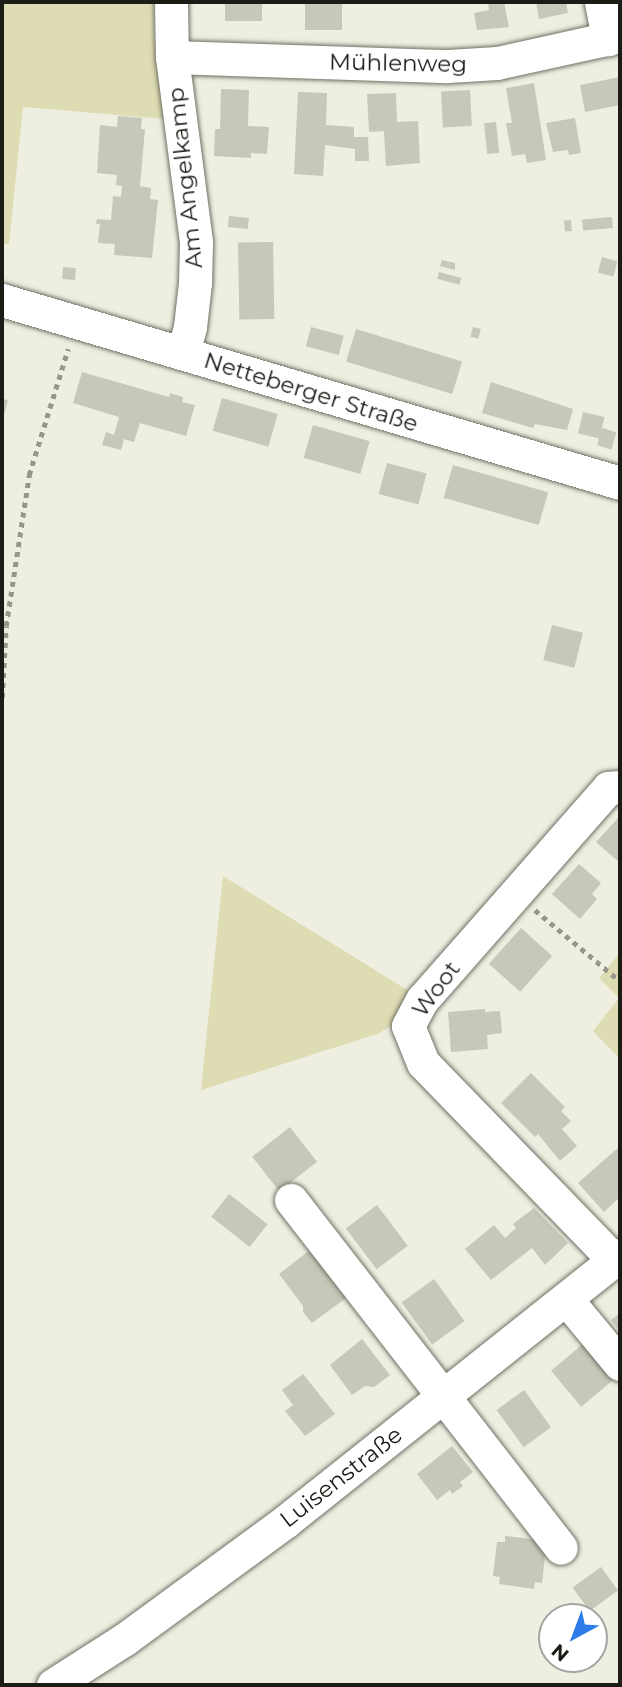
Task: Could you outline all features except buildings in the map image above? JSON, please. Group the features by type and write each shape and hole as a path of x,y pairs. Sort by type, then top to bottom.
{"street":[{"name":"Am Angelkamp","path":"171,2 172,57 196,243 190,327 183,353"},
{"path":"601,2 614,37"},
{"name":"Mühlenweg","path":"172,57 448,66 497,63 614,37"},
{"name":"Netteberger Straße","path":"2,300 620,484"},
{"name":"Woot","path":"617,1258 423,1063 408,1026 422,1000 608,788 620,787"},
{"path":"291,1200 561,1548"},
{"name":"Luisenstraße","path":"53,1685 125,1639 286,1521 617,1258"},
{"path":"567,1300 620,1364"}],"path":[{"path":"2,698 6,626 29,475 76,321"},
{"path":"516,893 620,981"}],"green space":[{"path":"2,2 154,2 154,34 165,119 23,107 9,244 2,243"},
{"path":"223,876 430,1004 377,1034 201,1090"},
{"path":"620,953 620,1059 593,1031 619,998 599,978"}]}
